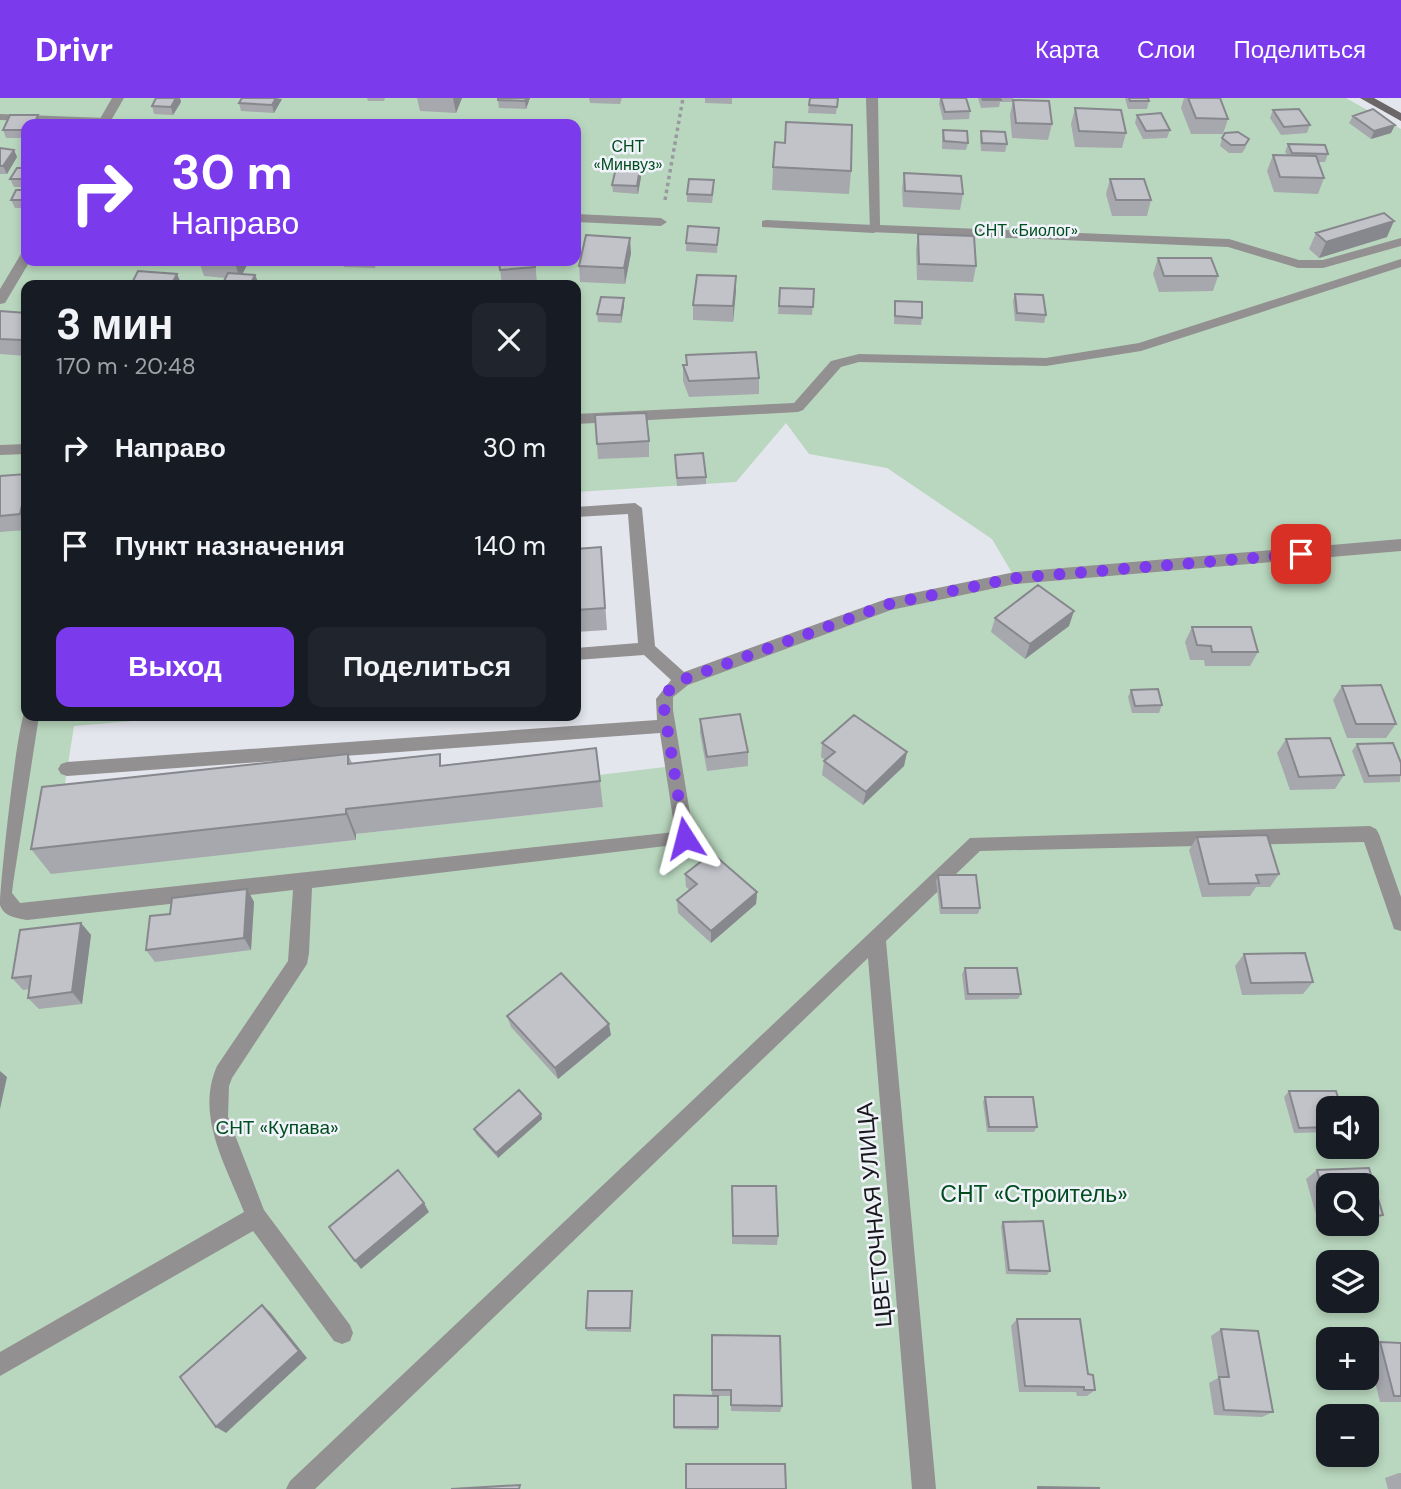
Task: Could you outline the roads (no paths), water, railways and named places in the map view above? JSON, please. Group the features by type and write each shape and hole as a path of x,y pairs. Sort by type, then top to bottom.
{"main road":[{"path":"1366,98 1401,118"}],"street":[{"path":"106,119 118,98"},
{"path":"872,98 874,229"},
{"path":"0,117 35,119"},
{"path":"581,218 661,222"},
{"path":"766,224 1229,243 1298,264 1323,264 1401,242"},
{"path":"0,266 21,262"},
{"path":"581,419 798,407 836,364 859,358 1046,362 1141,347 1401,263"},
{"path":"0,300 21,265"},
{"path":"0,450 21,449"},
{"path":"581,512 635,508 647,649 682,680"},
{"path":"30,721 3,895 15,910 27,912 685,838 663,702 666,693 682,680 889,604 1015,578 1401,545"},
{"path":"581,654 647,649"},
{"path":"68,769 667,726"},
{"path":"298,1489 976,843 1370,834 1401,923"},
{"path":"303,881 300,953 297,964 225,1073 219,1086 218,1116 256,1217 342,1333"},
{"name":"ЦВЕТОЧНАЯ УЛИЦА","path":"876,937 924,1489"},
{"path":"0,1365 256,1217"}],"park label":[{"name":"СНТ «Минвуз»","path":"628,155"},
{"name":"СНТ «Биолог»","path":"1026,230"},
{"name":"СНТ «Купава»","path":"277,1127"},
{"name":"СНТ «Строитель»","path":"1034,1194"}]}
